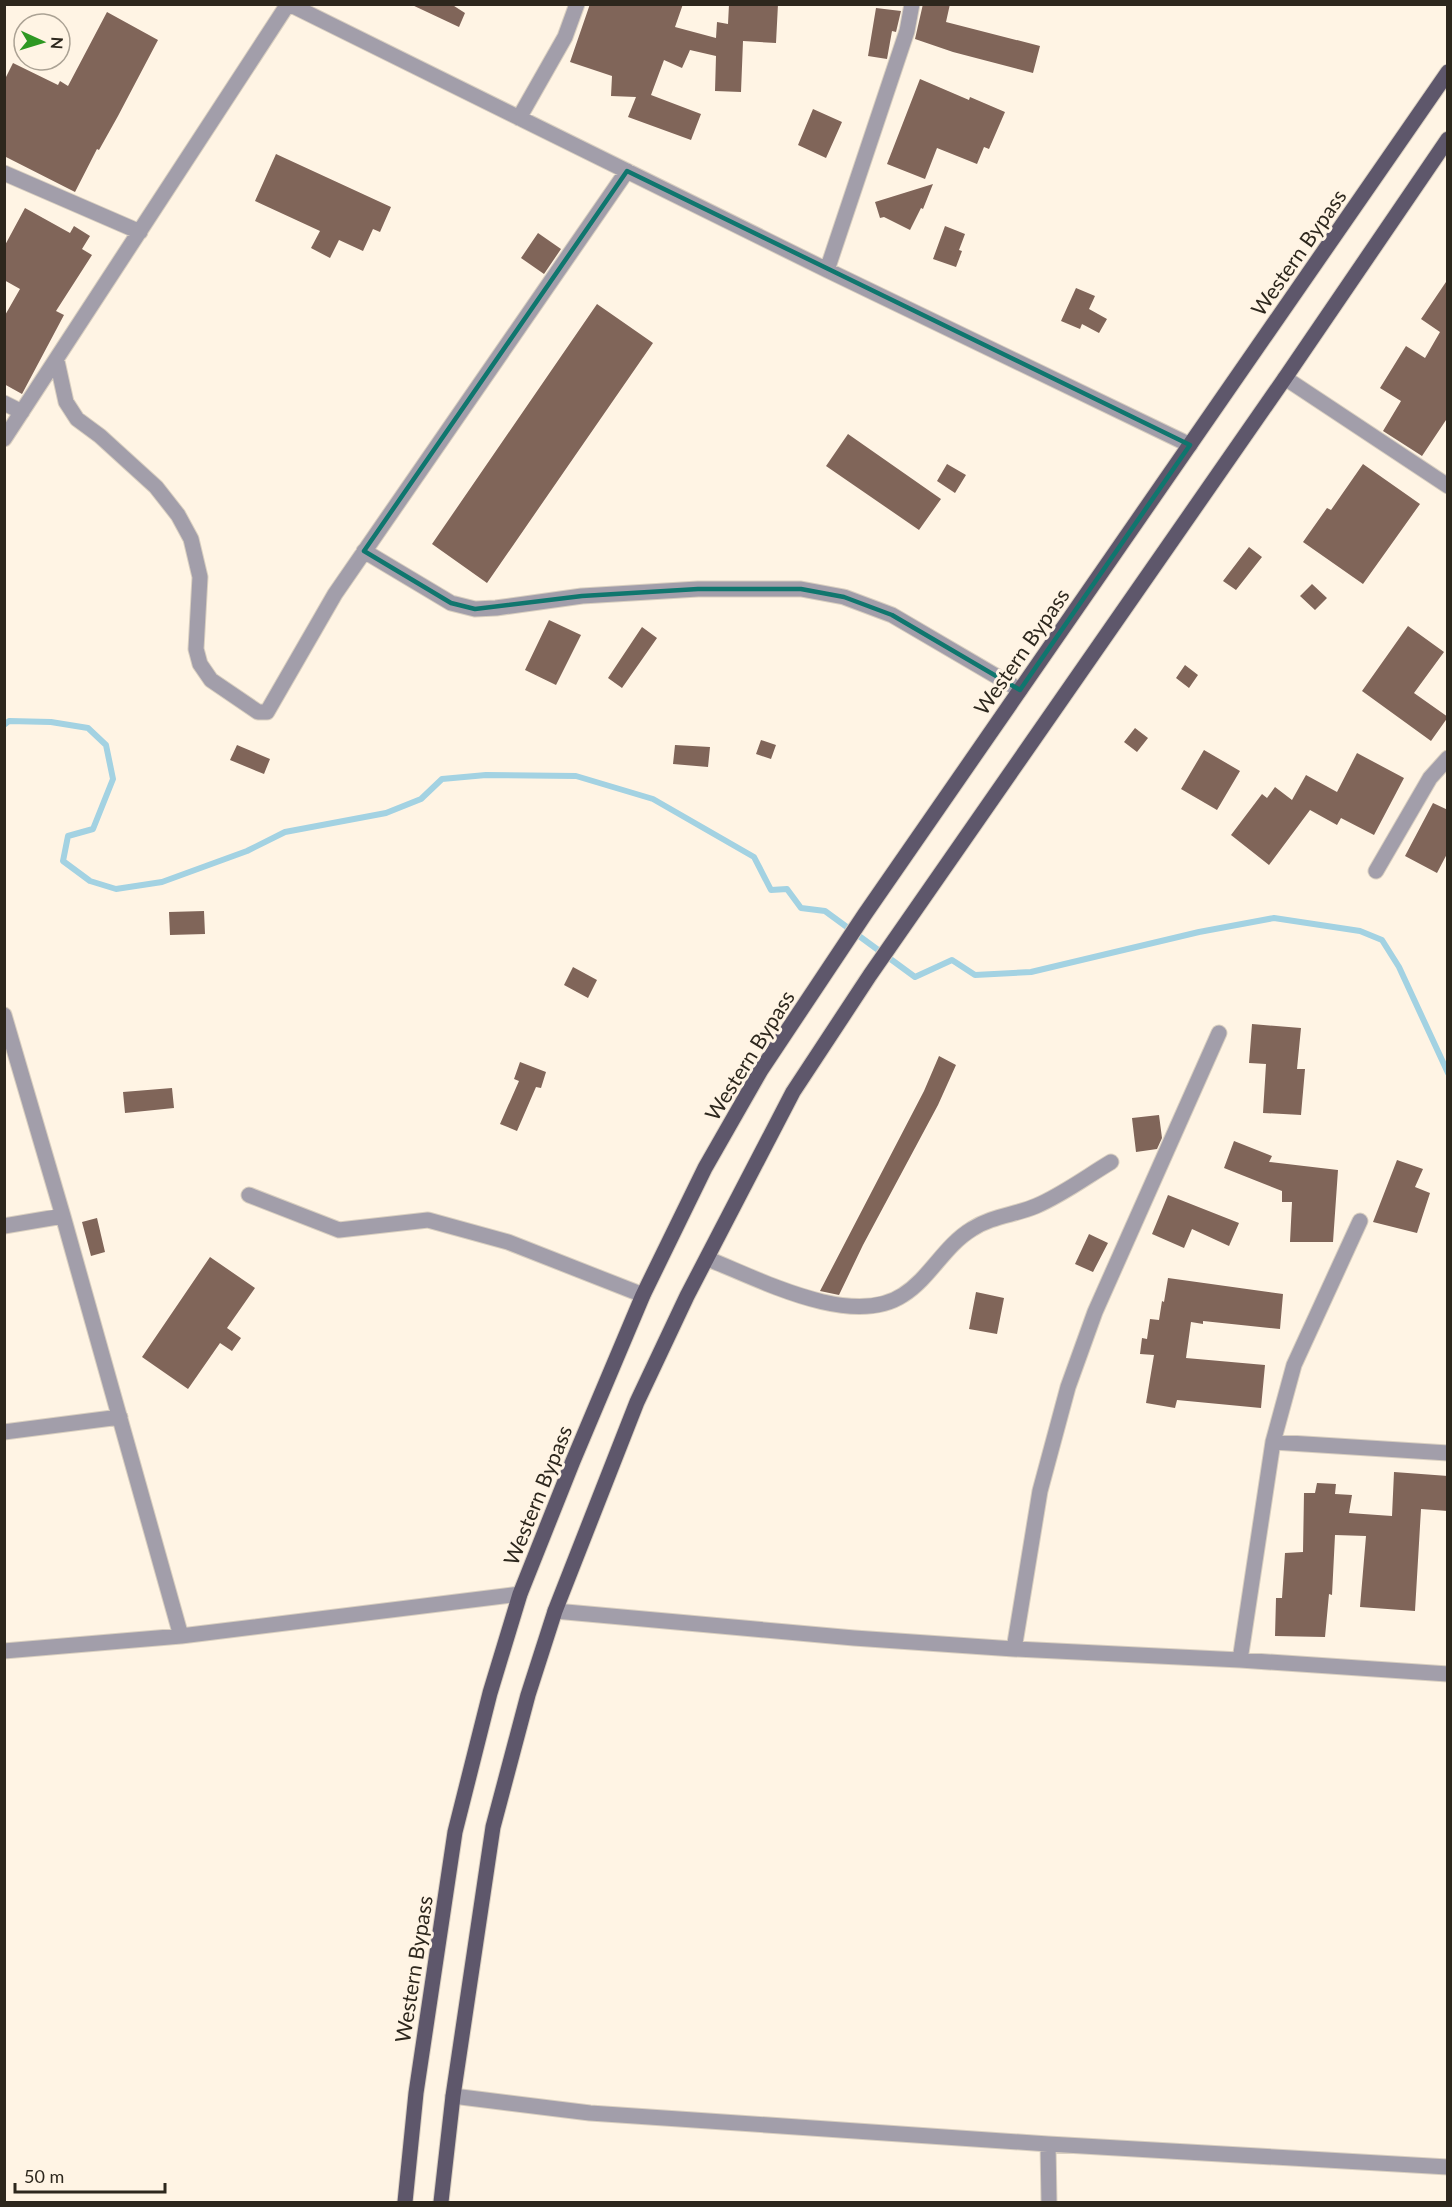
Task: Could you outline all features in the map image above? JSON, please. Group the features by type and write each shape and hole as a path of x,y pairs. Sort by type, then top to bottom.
{"main road":[{"name":"Western Bypass","path":"405,2202 416,2093 455,1832 490,1693 520,1594 573,1461 643,1295 705,1168 761,1070 865,914 1448,72"},
{"path":"441,2202 453,2096 493,1827 528,1695 555,1611 637,1402 687,1296 793,1092 870,975 1285,378 1448,139"}],"street":[{"path":"4,439 289,4 827,270 1190,445"},
{"path":"519,118 565,36 577,4"},
{"path":"827,270 907,31 912,4"},
{"path":"57,361 66,402 77,419 100,436 156,487 178,515 191,539 200,577 196,649 200,664 211,680 258,712 267,712 334,594 627,171"},
{"path":"4,173 140,232"},
{"path":"1285,378 1448,486"},
{"path":"4,403 22,412"},
{"path":"364,551 451,603 475,609 582,596 698,590 801,590 844,597 892,615 1020,690"},
{"path":"1376,871 1430,778 1448,758"},
{"path":"4,1015 7,1035 63,1216 181,1636"},
{"path":"1014,1649 1040,1491 1068,1387 1095,1312 1219,1033"},
{"path":"708,1259 820,1303 852,1307 882,1304 910,1290 952,1245 971,1230 993,1218 1035,1207 1111,1162"},
{"path":"249,1195 339,1230 428,1220 508,1242 643,1295"},
{"path":"4,1226 63,1216"},
{"path":"1240,1660 1273,1442 1294,1365 1360,1221"},
{"path":"4,1432 120,1417"},
{"path":"1273,1442 1448,1454"},
{"path":"4,1651 181,1636 520,1594"},
{"path":"555,1611 854,1638 1448,1674"},
{"path":"453,2096 590,2112 1048,2144 1448,2167"},
{"path":"1048,2144 1049,2202"}],"highlighted area":[{"path":"627,171 1190,445 1020,690 892,615 844,597 801,589 698,589 582,596 475,609 451,603 364,551"}],"building":[{"path":"410,4 451,4 465,13 459,27"},
{"path":"590,4 683,4 675,27 716,38 717,22 728,24 729,4 778,4 776,43 743,41 741,92 715,91 716,56 690,50 682,68 664,60 651,95 701,114 691,140 628,117 636,97 611,96 612,76 570,62"},
{"path":"923,4 950,4 946,22 1040,46 1033,73 953,52 915,39"},
{"path":"876,8 901,11 896,32 892,31 887,59 868,56"},
{"path":"107,12 158,40 75,192 4,156 4,81 12,65 12,72 31,72 58,85 60,81 68,86"},
{"path":"920,79 969,100 970,97 1005,112 989,149 984,147 977,164 937,148 925,179 887,164"},
{"path":"813,109 842,122 826,158 798,145"},
{"path":"276,154 391,207 380,232 373,229 363,251 339,240 330,258 311,248 320,231 255,201"},
{"path":"933,184 923,209 921,208 910,230 884,217 880,218 875,202"},
{"path":"25,208 70,233 74,226 90,236 82,249 92,255 56,311 64,315 22,394 4,384 4,317 20,289 4,280 4,247"},
{"path":"945,226 965,234 956,267 933,259"},
{"path":"538,233 561,249 544,274 521,258"},
{"path":"1448,279 1448,417 1422,456 1383,431 1401,401 1380,388 1406,346 1425,358 1440,332 1421,319"},
{"path":"1076,288 1095,296 1089,309 1107,319 1099,333 1082,324 1080,329 1061,321"},
{"path":"597,304 653,343 487,583 432,544"},
{"path":"848,434 941,499 919,530 826,466"},
{"path":"947,464 966,475 955,493 937,481"},
{"path":"1363,464 1420,504 1363,584 1303,542 1327,508 1331,510"},
{"path":"1249,547 1262,557 1236,590 1223,581"},
{"path":"1312,584 1327,598 1315,610 1300,596"},
{"path":"549,620 581,635 556,685 525,670"},
{"path":"1408,626 1444,652 1414,693 1448,717 1431,741 1362,691"},
{"path":"642,627 657,638 622,688 608,678"},
{"path":"1185,665 1198,675 1189,688 1176,678"},
{"path":"1135,728 1148,738 1137,752 1124,742"},
{"path":"761,740 776,745 771,759 756,754"},
{"path":"237,745 270,759 264,774 230,760"},
{"path":"675,745 710,747 708,767 673,764"},
{"path":"1204,750 1240,771 1217,810 1181,789"},
{"path":"1357,753 1404,778 1374,835 1341,818 1337,825 1310,810 1269,865 1231,835 1262,794 1267,798 1275,787 1292,800 1306,775 1337,792"},
{"path":"1433,803 1448,810 1448,852 1437,873 1405,856"},
{"path":"204,911 205,934 170,935 169,912"},
{"path":"573,967 597,980 588,998 564,985"},
{"path":"1252,1024 1301,1028 1297,1069 1305,1069 1301,1115 1263,1113 1266,1064 1249,1063"},
{"path":"939,1056 956,1065 938,1105 863,1245 839,1295 820,1291 924,1091"},
{"path":"520,1062 546,1072 541,1088 536,1087 517,1131 500,1124 519,1081 514,1079"},
{"path":"172,1088 174,1108 125,1113 123,1092"},
{"path":"1159,1115 1162,1138 1157,1149 1136,1152 1132,1118"},
{"path":"1234,1141 1272,1156 1269,1162 1338,1170 1333,1242 1290,1242 1292,1202 1282,1202 1282,1191 1224,1168"},
{"path":"1397,1160 1423,1169 1415,1187 1430,1193 1417,1233 1373,1222"},
{"path":"1168,1195 1239,1223 1229,1246 1192,1229 1184,1248 1152,1234"},
{"path":"97,1218 105,1252 91,1256 82,1222"},
{"path":"1089,1234 1108,1243 1093,1272 1075,1264"},
{"path":"210,1257 255,1288 227,1328 241,1338 232,1351 220,1343 188,1389 142,1357"},
{"path":"1168,1278 1283,1294 1280,1329 1203,1321 1203,1324 1191,1322 1186,1358 1265,1365 1261,1408 1177,1400 1175,1408 1146,1403 1154,1355 1140,1354 1142,1338 1147,1339 1150,1319 1159,1320"},
{"path":"976,1292 1004,1298 997,1334 969,1329"},
{"path":"1394,1472 1448,1476 1448,1511 1421,1509 1415,1611 1360,1607 1366,1536 1335,1535 1332,1595 1329,1594 1325,1637 1275,1636 1276,1598 1282,1598 1285,1553 1303,1552 1304,1493 1315,1493 1317,1483 1336,1484 1335,1494 1352,1495 1349,1513 1392,1516"}],"waterway":[{"path":"4,725 9,721 51,722 88,728 106,745 113,779 93,829 68,836 63,861 90,881 116,889 162,882 247,851 285,832 386,813 421,799 442,779 486,775 576,776 653,799 754,857 771,890 787,889 801,908 825,911 915,977 952,960 975,975 1031,972 1199,932 1274,918 1360,931 1382,940 1399,967 1448,1073"}]}
